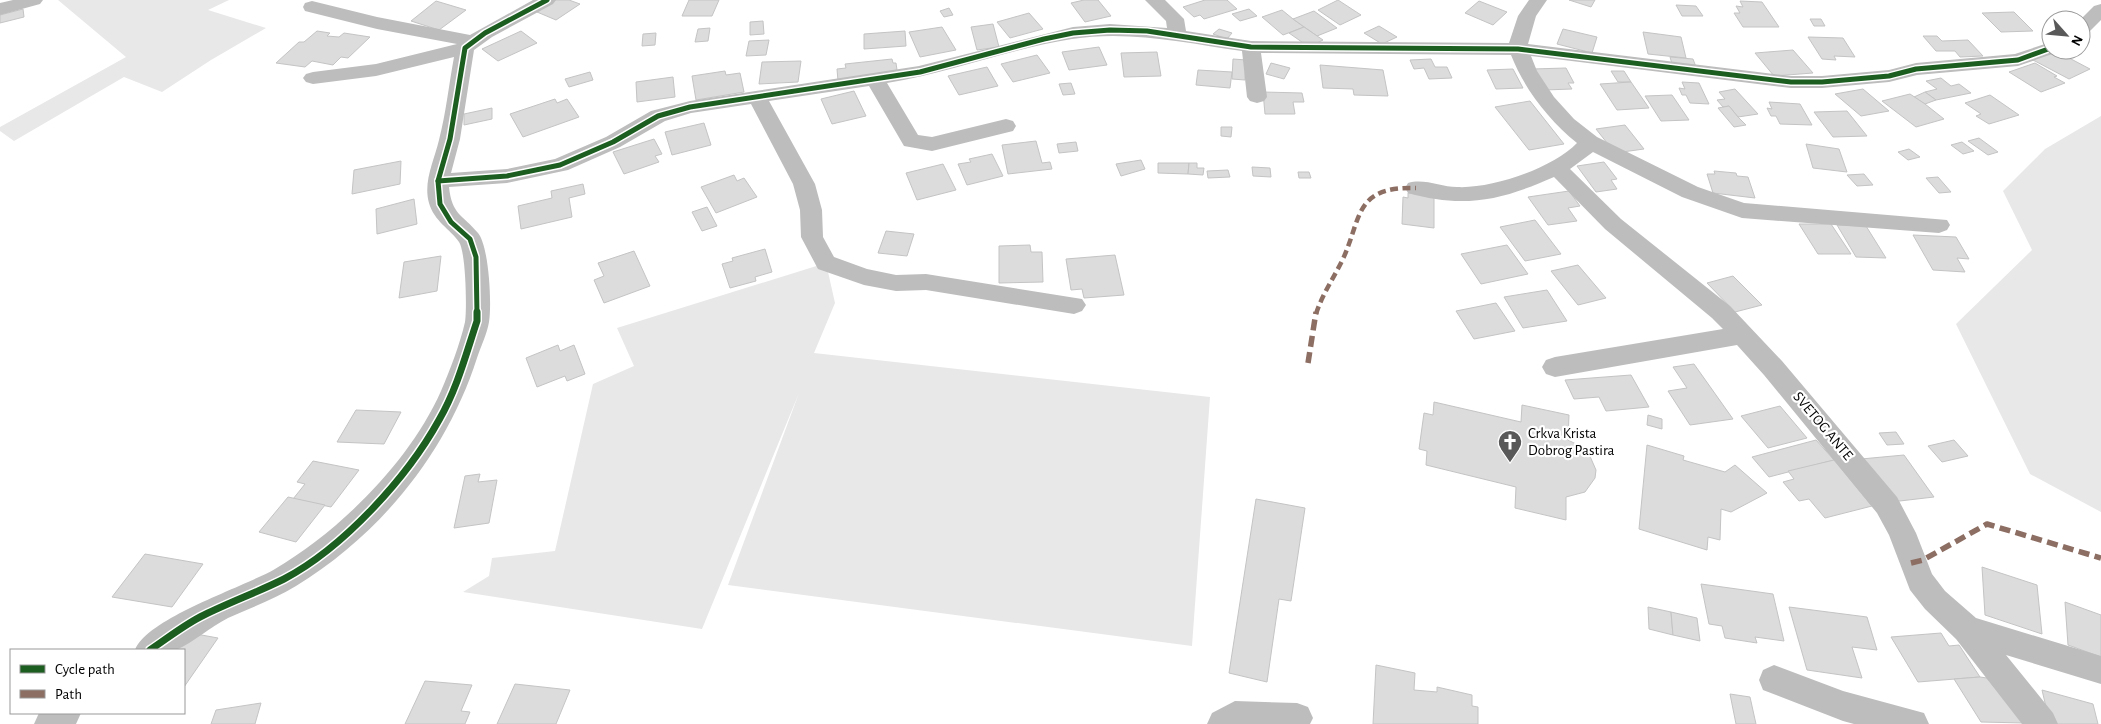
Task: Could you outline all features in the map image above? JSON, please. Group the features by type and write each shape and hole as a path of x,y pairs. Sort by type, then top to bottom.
{"street":[{"path":"0,9 34,0"},
{"path":"313,78 376,70 468,45 547,0"},
{"path":"1154,0 1175,19 1178,34"},
{"path":"1538,0 1528,16 1520,36 1518,49 1527,71 1546,101 1567,124 1590,142 1690,192 1742,210 1939,225"},
{"path":"312,7 468,45"},
{"path":"2091,20 2101,10"},
{"path":"438,181 507,176 560,165 613,142 658,116 690,107 920,72 1073,33 1110,30 1148,30 1251,47 1518,49 1790,82 1822,82 1889,76 1916,69 2018,60 2041,52"},
{"path":"152,649 202,616 285,578 330,547 379,502 406,471 439,421 454,390 478,321 476,256 470,240 451,222 440,204 438,181 450,139 468,45"},
{"path":"1251,47 1257,97"},
{"path":"874,78 911,142 932,144 1006,126"},
{"path":"757,97 804,184 811,210 812,238 826,263 864,277 896,283 926,282 1074,305"},
{"path":"1416,188 1461,195 1484,192 1540,176 1585,150 1590,142"},
{"name":"SVETOG ANTE","path":"1556,167 1614,224 1700,293 1744,336 1852,460 1887,505 1902,533 1920,581 1935,600 1967,629 2042,724"},
{"path":"1555,367 1744,336"},
{"path":"1967,629 2101,670"},
{"path":"1774,680 1843,706 1913,724"},
{"path":"50,724 64,714"},
{"path":"1223,724 1235,716 1297,718"}],"shaded area":[{"path":"58,0 229,0 208,10 266,28 211,60 162,92 124,77 14,141 0,131 0,127 126,57"},
{"path":"2101,116 2101,512 2030,474 1956,324 2032,250 2003,191 2045,149"},
{"path":"826,263 835,303 814,353 1210,397 1192,646 728,585 799,393 702,629 463,592 489,576 492,558 555,551 593,384 634,366 617,328"}],"building":[{"path":"556,0 569,0 580,4 556,20 537,12"},
{"path":"689,0 719,0 712,16 682,16"},
{"path":"1084,0 1098,0 1111,16 1085,22 1071,3"},
{"path":"1205,0 1227,0 1237,9 1204,19 1200,15 1194,17 1183,7"},
{"path":"1338,0 1361,15 1340,25 1318,10"},
{"path":"1569,0 1595,0 1591,7"},
{"path":"436,1 466,10 439,30 411,21"},
{"path":"1479,1 1507,12 1493,25 1465,13"},
{"path":"1740,1 1762,2 1779,27 1743,27 1734,13 1740,13 1736,6 1743,7"},
{"path":"1676,5 1696,6 1703,16 1682,16"},
{"path":"949,8 953,15 944,17 940,11"},
{"path":"23,9 24,17 0,23 0,15"},
{"path":"1249,9 1257,16 1240,21 1232,14"},
{"path":"1282,10 1304,27 1283,35 1262,17"},
{"path":"1314,11 1337,28 1317,36 1293,19"},
{"path":"2014,12 2033,31 2001,32 1982,13"},
{"path":"1029,13 1043,29 1010,38 997,22"},
{"path":"1810,19 1821,19 1825,26 1814,26"},
{"path":"763,21 764,34 750,35 750,22"},
{"path":"993,24 999,47 977,50 971,27"},
{"path":"1379,26 1397,37 1382,44 1364,33"},
{"path":"942,27 956,50 920,57 909,32"},
{"path":"1304,27 1323,40 1309,47 1289,33"},
{"path":"710,28 708,41 695,42 698,29"},
{"path":"1219,29 1232,33 1227,39 1213,34"},
{"path":"1563,29 1597,37 1592,53 1557,44"},
{"path":"317,31 330,33 327,36 339,37 344,33 370,37 348,58 341,57 333,65 312,61 305,67 276,63 299,42 304,42"},
{"path":"521,31 537,43 498,61 482,49"},
{"path":"905,31 906,46 864,49 864,34"},
{"path":"1643,32 1681,37 1686,58 1648,54"},
{"path":"656,33 655,45 642,46 643,34"},
{"path":"1923,36 1937,36 1942,41 1968,40 1983,56 1960,57 1955,51 1936,51"},
{"path":"1808,37 1843,38 1855,57 1834,56 1836,60 1822,59"},
{"path":"769,40 766,55 746,56 749,41"},
{"path":"1099,47 1107,65 1069,70 1062,52"},
{"path":"1793,50 1813,73 1774,76 1755,53"},
{"path":"1157,52 1161,76 1124,77 1121,53"},
{"path":"1037,55 1050,73 1013,82 1001,64"},
{"path":"2041,56 2041,60 2073,60 2090,69 2069,79 2033,60"},
{"path":"1670,57 1693,59 1696,67 1672,64"},
{"path":"892,59 893,63 896,63 897,70 838,81 837,69 846,68 845,64"},
{"path":"1233,59 1246,60 1245,80 1232,79"},
{"path":"1431,59 1435,67 1447,67 1452,78 1429,79 1424,68 1414,69 1410,60"},
{"path":"801,61 798,82 759,84 762,62"},
{"path":"1271,63 1290,68 1284,79 1266,74"},
{"path":"2035,63 2065,83 2041,92 2009,72"},
{"path":"1320,65 1383,70 1388,96 1354,95 1353,89 1323,88"},
{"path":"987,67 998,86 959,95 948,76"},
{"path":"1566,68 1574,83 1568,83 1572,89 1544,90 1532,69"},
{"path":"1513,69 1523,88 1496,89 1487,70"},
{"path":"1198,70 1232,72 1230,88 1196,85"},
{"path":"725,71 726,75 740,73 744,92 696,100 692,76"},
{"path":"1611,71 1624,71 1631,82 1618,82"},
{"path":"590,72 593,80 569,87 565,79"},
{"path":"673,77 675,97 637,102 636,82"},
{"path":"1941,78 1951,86 1959,84 1971,93 1936,100 1925,92 1937,89 1926,81"},
{"path":"1631,82 1649,108 1617,110 1600,84"},
{"path":"1682,82 1699,83 1709,104 1690,103 1686,95 1682,95 1679,88 1685,89"},
{"path":"1071,83 1075,94 1063,95 1059,84"},
{"path":"1735,89 1758,114 1738,117 1729,106 1723,107 1717,100 1725,99 1719,92"},
{"path":"1863,89 1889,111 1861,116 1835,94"},
{"path":"854,91 866,116 832,124 821,99"},
{"path":"1263,92 1302,93 1304,102 1293,102 1295,114 1265,114"},
{"path":"1925,92 1936,100 1925,104 1914,97"},
{"path":"1910,94 1944,119 1916,127 1882,101"},
{"path":"1672,95 1689,120 1661,121 1645,96"},
{"path":"1990,95 2019,115 1989,124 1976,116 1981,114 1965,103"},
{"path":"555,99 557,103 567,99 579,117 523,137 510,114"},
{"path":"1530,101 1564,144 1529,150 1495,107"},
{"path":"1769,102 1800,104 1812,125 1780,124 1776,116 1771,116 1767,108 1772,109"},
{"path":"1729,106 1746,125 1734,127 1718,108"},
{"path":"492,108 492,119 464,125 464,114"},
{"path":"1847,111 1867,136 1833,137 1814,112"},
{"path":"704,123 711,145 672,155 665,132"},
{"path":"1625,125 1644,149 1615,153 1596,129"},
{"path":"1221,127 1232,127 1231,137 1221,136"},
{"path":"1979,138 1998,152 1988,155 1968,141"},
{"path":"654,139 662,154 655,156 659,162 624,174 613,152"},
{"path":"1036,141 1042,163 1050,162 1052,169 1008,174 1002,145"},
{"path":"1076,142 1078,151 1059,153 1057,144"},
{"path":"1962,142 1974,151 1963,154 1951,145"},
{"path":"1806,144 1839,149 1847,172 1813,168"},
{"path":"1909,149 1920,157 1908,160 1898,152"},
{"path":"992,154 1003,176 967,185 958,164 971,162 969,159"},
{"path":"1141,160 1145,169 1121,176 1116,164"},
{"path":"401,161 400,184 352,194 354,170"},
{"path":"1604,162 1617,179 1611,180 1617,189 1596,192 1577,166"},
{"path":"1158,163 1189,163 1188,174 1158,173"},
{"path":"1189,163 1197,163 1197,168 1204,168 1203,175 1188,174"},
{"path":"943,164 956,190 917,200 906,173"},
{"path":"1252,167 1270,168 1271,177 1253,176"},
{"path":"1228,170 1230,177 1208,178 1207,171"},
{"path":"1714,171 1736,173 1737,176 1748,177 1755,198 1713,193 1707,174 1715,174"},
{"path":"1298,172 1309,172 1311,178 1299,178"},
{"path":"1864,174 1873,185 1857,186 1847,175"},
{"path":"734,175 737,181 744,178 757,197 716,213 701,187"},
{"path":"1938,177 1951,192 1939,193 1926,178"},
{"path":"583,184 585,194 569,198 572,217 521,229 518,206 552,198 551,191"},
{"path":"1569,191 1580,206 1568,208 1577,221 1548,225 1528,197"},
{"path":"1408,193 1434,196 1434,228 1402,224 1403,197 1408,198"},
{"path":"414,199 417,224 377,234 376,209"},
{"path":"707,207 717,226 702,231 692,212"},
{"path":"1535,220 1561,254 1525,261 1500,227"},
{"path":"1799,224 1831,224 1851,254 1818,254"},
{"path":"1837,225 1866,226 1886,258 1856,257"},
{"path":"886,231 914,234 907,256 878,253"},
{"path":"1913,235 1956,237 1969,259 1957,258 1965,272 1933,270"},
{"path":"1030,245 1031,252 1042,252 1043,282 999,283 999,246"},
{"path":"1507,245 1528,274 1481,284 1461,254"},
{"path":"765,249 772,272 755,277 756,281 730,288 722,264 733,261 732,258"},
{"path":"634,251 650,286 604,303 594,280 604,276 598,263"},
{"path":"1115,255 1124,295 1084,298 1082,289 1071,290 1066,259"},
{"path":"441,256 437,291 399,298 404,262"},
{"path":"1578,265 1606,298 1578,305 1551,271"},
{"path":"1733,276 1762,305 1735,312 1707,283"},
{"path":"1547,290 1567,321 1523,328 1504,297"},
{"path":"1496,303 1515,331 1474,339 1456,311"},
{"path":"558,345 560,351 574,345 585,374 567,381 565,376 537,387 526,358"},
{"path":"1694,364 1733,419 1690,425 1668,391 1687,388 1673,367"},
{"path":"1631,375 1649,407 1606,411 1599,397 1574,399 1565,380"},
{"name":"Crkva Krista Dobrog Pastira","path":"1434,402 1521,422 1522,405 1569,415 1568,440 1580,446 1589,454 1596,470 1595,478 1585,492 1566,497 1566,520 1515,508 1516,487 1426,465 1427,451 1419,449 1424,413 1433,415"},
{"path":"1780,406 1807,438 1768,448 1741,416"},
{"path":"356,410 401,412 384,444 337,442"},
{"path":"1648,415 1662,419 1662,429 1647,425"},
{"path":"1896,432 1904,444 1887,445 1879,433"},
{"path":"1816,440 1834,460 1769,477 1752,457"},
{"path":"1954,440 1968,456 1942,462 1928,446"},
{"path":"1647,445 1684,456 1683,460 1725,472 1735,465 1767,493 1731,512 1721,509 1720,540 1708,537 1707,550 1639,529"},
{"path":"1904,455 1934,497 1891,502 1861,459"},
{"path":"1834,460 1872,506 1825,518 1809,499 1799,501 1783,482 1794,479 1788,471"},
{"path":"313,461 359,470 331,507 293,499 305,484 297,482"},
{"path":"480,474 478,482 497,480 489,523 454,528 465,476"},
{"path":"288,497 325,505 296,542 259,532"},
{"path":"1256,499 1305,508 1291,601 1279,599 1267,682 1229,673"},
{"path":"145,554 203,564 172,607 112,597"},
{"path":"1982,567 2037,585 2042,634 1985,615"},
{"path":"1701,584 1773,594 1784,641 1755,637 1757,643 1725,638 1722,626 1709,624"},
{"path":"2065,602 2101,615 2101,657 2068,645"},
{"path":"1648,607 1671,612 1673,635 1649,629"},
{"path":"1789,607 1867,617 1877,650 1852,647 1862,678 1807,670"},
{"path":"1671,612 1697,618 1700,641 1673,635"},
{"path":"185,632 218,638 185,686 185,649 172,649"},
{"path":"1941,633 1949,646 1959,645 1980,677 1918,682 1891,637"},
{"path":"1376,665 1415,673 1414,690 1437,692 1437,687 1472,695 1472,706 1478,707 1478,724 1373,724"},
{"path":"1987,678 2024,723 1981,722 1954,679"},
{"path":"425,681 472,685 461,711 470,712 465,724 405,724"},
{"path":"515,684 570,690 556,724 497,724"},
{"path":"2042,690 2093,704 2098,724 2050,724"},
{"path":"1730,694 1750,697 1756,724 1736,724"},
{"path":"261,703 255,724 211,724 216,710"}],"marked path":[{"path":"1308,363 1312,331 1318,307 1326,288 1344,256 1359,212 1370,200 1384,192 1400,188 1416,188"},
{"path":"1911,563 1923,560 1987,524 2101,558"}],"cycle path":[{"path":"152,649 202,616 285,578 330,547 379,502 405,471 439,421 454,390 477,321 476,257 470,239 451,222 440,204 438,181 450,139 465,48 485,33 547,0"},
{"path":"438,181 507,176 560,165 613,142 658,116 690,107 920,72 1044,39 1073,33 1110,30 1147,31 1251,47 1518,49 1791,82 1822,82 1889,76 1916,69 2018,60 2041,52"}],"place":[{"name":"Crkva Krista Dobrog Pastira","path":"1510,463"}]}
